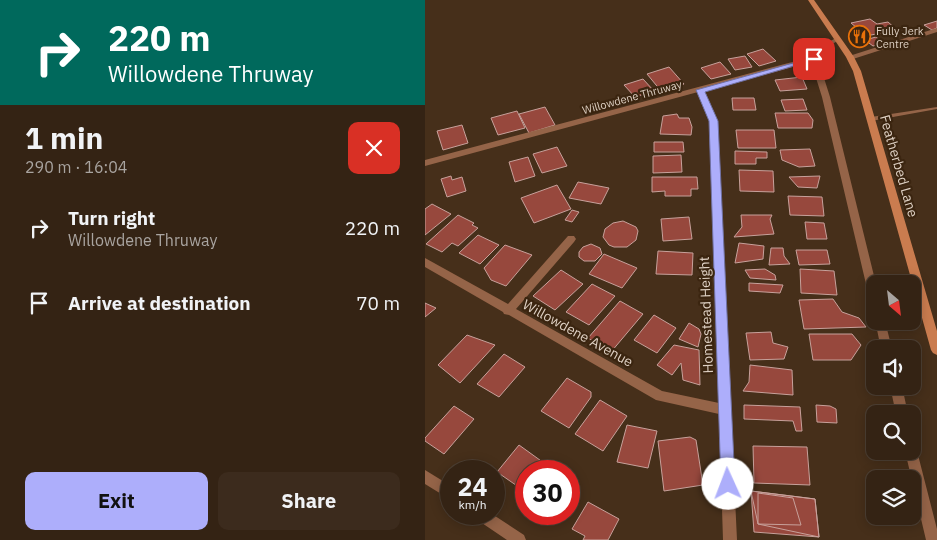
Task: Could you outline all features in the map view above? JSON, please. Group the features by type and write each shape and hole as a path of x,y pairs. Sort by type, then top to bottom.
{"main road":[{"name":"Featherbed Lane","path":"811,0 851,58 857,71 937,350"}],"street":[{"path":"851,58 937,30"},
{"name":"Willowdene Thruway","path":"425,163 814,59 825,46 838,39"},
{"path":"814,59 826,97 869,275"},
{"name":"Homestead Height","path":"701,90 713,121 731,540"},
{"path":"508,311 571,239"},
{"name":"Willowdene Avenue","path":"425,262 660,396 725,410"},
{"path":"913,460 933,540"},
{"path":"425,476 440,486"},
{"path":"497,525 519,540"}],"lane":[{"path":"871,119 937,108"}],"building":[{"path":"870,19 877,24 888,22 897,30 871,35 862,27 857,28 851,23"},
{"path":"937,21 937,28 932,30 924,25"},
{"path":"876,37 884,43 873,46 865,40"},
{"path":"763,49 776,61 759,66 747,54"},
{"path":"745,56 752,67 735,70 728,59"},
{"path":"720,62 731,74 711,79 701,68"},
{"path":"669,67 684,84 661,91 647,74"},
{"path":"802,77 807,89 780,91 775,80"},
{"path":"643,79 654,91 635,97 624,85"},
{"path":"732,98 754,98 756,110 733,110"},
{"path":"803,99 807,110 785,111 781,100"},
{"path":"545,107 555,125 529,133 519,114"},
{"path":"517,111 525,128 498,135 491,118"},
{"path":"775,113 808,113 813,120 812,128 778,128"},
{"path":"677,114 679,118 689,118 692,127 691,135 660,134 663,116"},
{"path":"462,125 468,143 443,150 437,131"},
{"path":"736,130 774,130 776,148 738,148"},
{"path":"654,142 683,142 684,152 654,152"},
{"path":"557,147 567,166 542,173 533,154"},
{"path":"810,149 815,166 799,167 782,160 780,150"},
{"path":"735,151 767,152 767,158 756,158 756,164 735,164"},
{"path":"681,155 682,172 653,173 653,156"},
{"path":"528,157 535,176 515,182 509,162"},
{"path":"739,170 773,171 774,192 740,191"},
{"path":"451,176 452,180 462,177 466,191 447,197 441,179"},
{"path":"820,176 817,188 798,187 789,177"},
{"path":"652,177 697,177 698,189 691,189 691,196 665,196 665,191 652,192"},
{"path":"578,182 609,188 601,204 569,198"},
{"path":"557,185 571,209 534,223 521,198"},
{"path":"788,196 822,197 824,216 790,215"},
{"path":"432,204 451,214 425,235 425,209"},
{"path":"572,210 579,212 572,222 565,220"},
{"path":"458,215 474,223 472,225 478,228 458,246 452,243 442,252 426,244"},
{"path":"741,215 772,215 770,219 774,234 734,237 742,227"},
{"path":"689,217 692,239 663,241 661,219"},
{"path":"623,221 636,227 638,231 636,240 627,247 609,245 603,237 605,229 613,223"},
{"path":"805,222 824,223 827,239 807,239"},
{"path":"478,235 499,245 480,264 459,253"},
{"path":"739,243 764,246 763,259 735,263"},
{"path":"591,244 600,248 602,254 595,261 584,261 579,257 579,252 583,247"},
{"path":"505,245 532,255 506,286 491,280 484,268"},
{"path":"771,248 783,248 784,256 790,264 769,265"},
{"path":"796,250 827,250 830,264 799,265"},
{"path":"658,251 693,253 692,275 656,274"},
{"path":"604,254 637,268 622,288 589,274"},
{"path":"765,269 775,275 776,280 750,278 745,270"},
{"path":"800,269 834,271 837,295 801,293"},
{"path":"561,270 583,284 555,310 533,296"},
{"path":"749,283 783,285 780,293 749,291"},
{"path":"592,284 615,296 589,325 566,312"},
{"path":"833,299 842,312 859,318 866,327 804,329 799,300"},
{"path":"620,301 643,314 611,352 588,338"},
{"path":"425,303 436,308 425,317"},
{"path":"654,315 676,328 657,353 634,340"},
{"path":"689,323 699,329 701,334 698,347 679,339"},
{"path":"771,332 773,343 788,347 784,359 750,360 746,333"},
{"path":"809,334 852,334 861,345 851,360 813,360"},
{"path":"467,335 495,345 460,383 438,365"},
{"path":"674,345 699,350 700,385 683,380 681,363 672,375 657,365"},
{"path":"504,354 525,367 499,397 477,384"},
{"path":"750,365 792,370 793,395 743,391 749,382"},
{"path":"567,378 591,392 591,397 569,428 541,411"},
{"path":"600,400 627,416 603,451 575,434"},
{"path":"744,405 800,407 802,431 796,431 793,421 744,419"},
{"path":"816,405 830,406 836,409 837,423 817,422"},
{"path":"454,406 474,419 444,454 425,441 425,438"},
{"path":"627,425 657,431 648,468 617,462"},
{"path":"690,437 696,440 703,485 664,491 658,441"},
{"path":"519,445 540,460 515,460 515,484 505,478 505,462"},
{"path":"753,446 807,447 810,485 754,483"},
{"path":"751,491 815,499 819,537 754,532"},
{"path":"751,491 815,499 819,537 758,524"},
{"path":"758,493 793,498 801,525 758,524"},
{"path":"588,502 619,519 608,540 583,540 585,536 572,529 574,525 580,525 580,516"}],"place":[{"name":"Fully Jerk Centre","path":"860,37"}],"route":[{"path":"728,484 713,121 701,90 814,59"}]}
